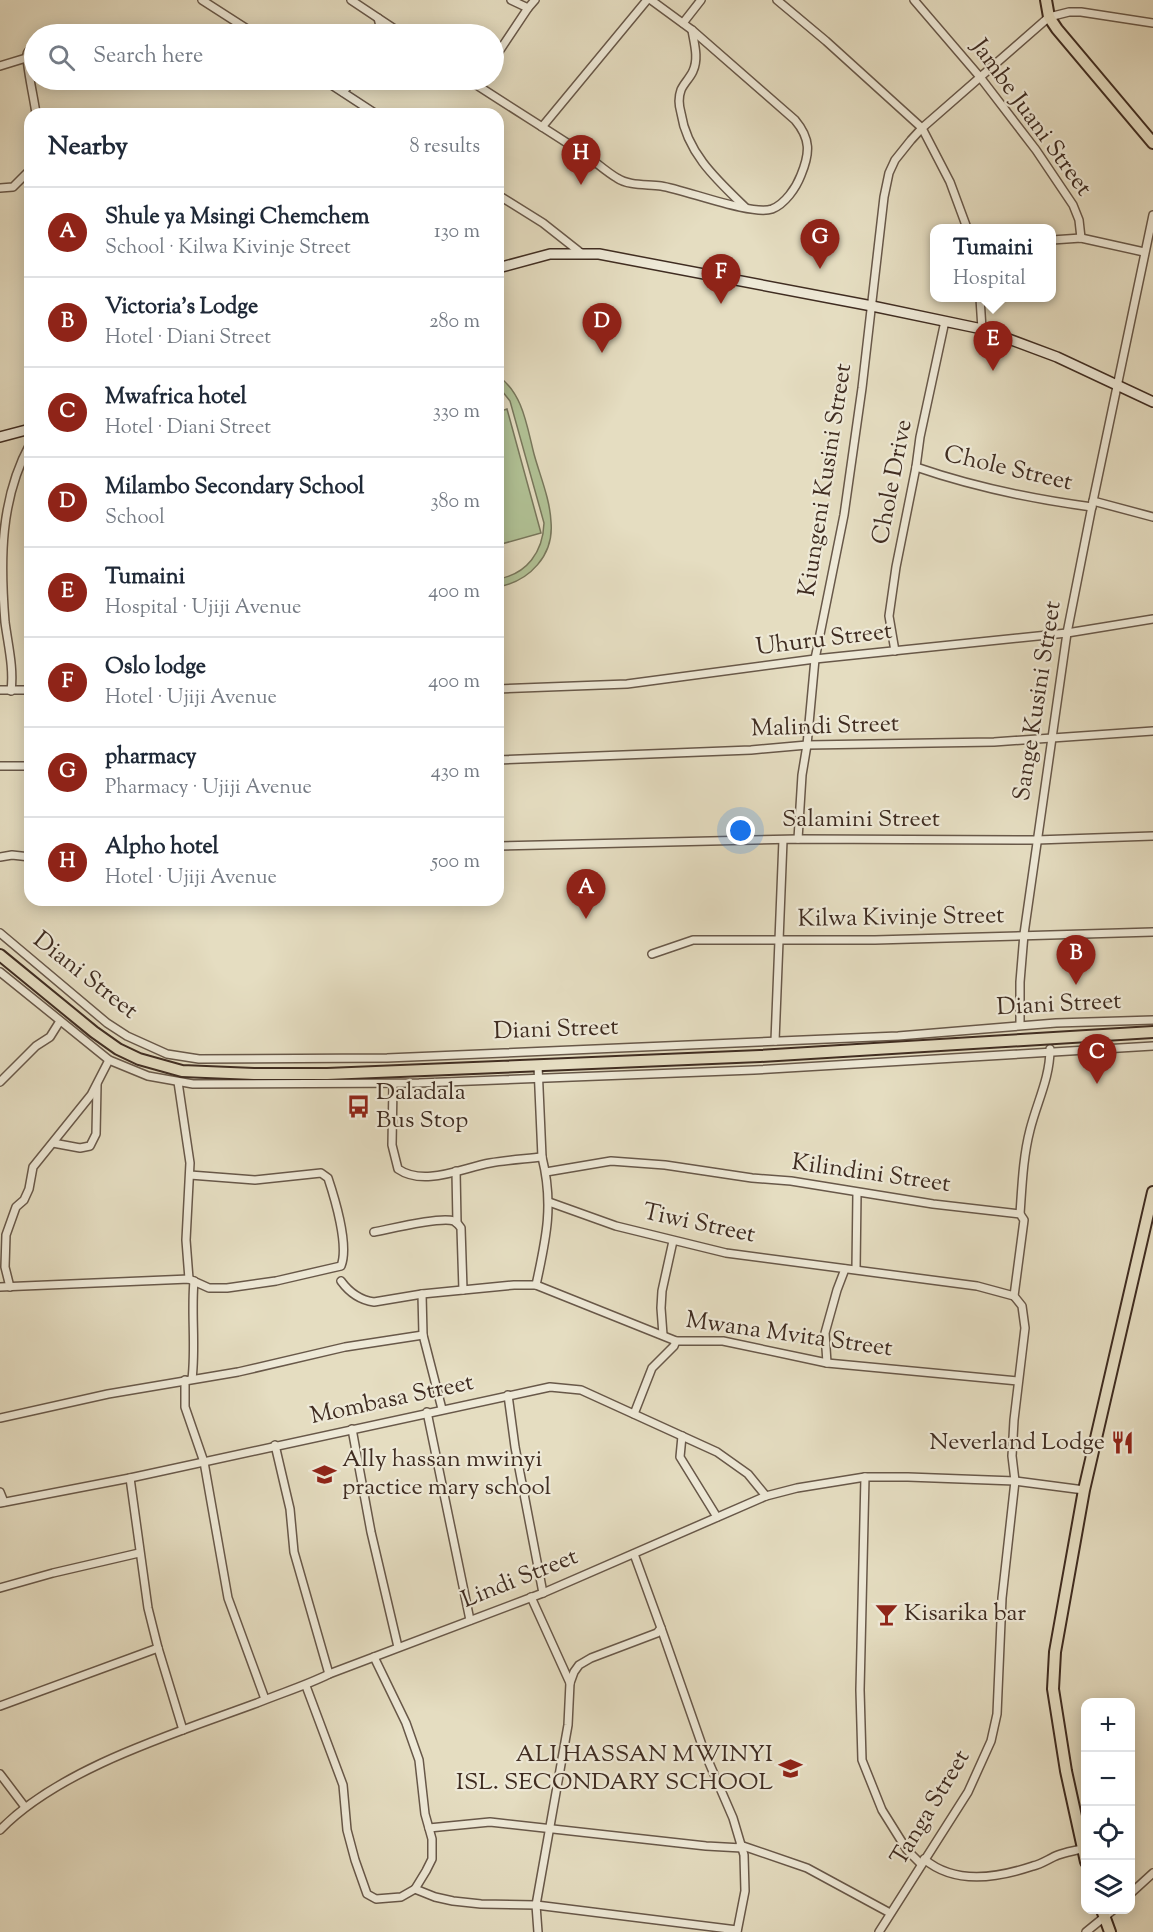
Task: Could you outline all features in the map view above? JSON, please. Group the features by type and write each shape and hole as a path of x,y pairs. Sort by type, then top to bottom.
{"main road":[{"path":"1046,0 1049,17 1057,29 1153,143"},
{"path":"504,266 550,254 581,253 620,256 945,321 982,329 1057,357 1153,402"},
{"path":"0,437 24,431"},
{"path":"0,955 118,1049 139,1059 182,1071 327,1074 538,1066 760,1056 1153,1032"},
{"path":"1081,1843 1053,1689 1055,1652 1084,1490 1153,1192"},
{"path":"1107,1914 1110,1932"}],"street":[{"path":"202,0 239,24"},
{"path":"351,0 387,24"},
{"path":"511,0 528,8"},
{"path":"504,44 535,0"},
{"path":"485,90 621,180 667,187 745,208 773,209 790,194 802,174 806,154 807,136 795,120 692,30 649,0 542,127"},
{"path":"683,23 701,0"},
{"path":"777,0 922,128 951,182 966,224"},
{"name":"Jambe Juani Street","path":"914,0 980,77 1062,187 1079,220 1082,238"},
{"path":"1049,17 1069,12 1081,12 1153,23"},
{"name":"Kiungeni Kusini Street","path":"798,839 802,775 815,659 844,515 889,173 895,160 922,128 1049,17"},
{"path":"378,18 380,24"},
{"path":"692,30 695,63 679,99 687,139 719,182 745,208"},
{"path":"0,66 24,59"},
{"path":"33,90 36,108"},
{"path":"340,90 366,108"},
{"path":"0,188 13,187 24,177"},
{"path":"504,199 543,223 581,253"},
{"name":"Sange Kusini Street","path":"1020,1025 1020,982 1024,934 1067,633 1153,215"},
{"path":"1056,240 1082,238 1144,252"},
{"path":"980,302 982,329"},
{"name":"Chole Drive","path":"895,651 889,616 896,567 920,437 945,321"},
{"path":"11,691 13,675 5,621 0,536 9,492 24,456"},
{"name":"Chole Street","path":"916,467 995,490 1050,501 1092,504 1153,517"},
{"name":"Uhuru Street","path":"504,690 627,684 815,659 1067,633 1153,619"},
{"path":"0,690 24,690"},
{"name":"Malindi Street","path":"504,760 751,750 807,745 994,742 1153,731"},
{"path":"0,766 24,766"},
{"name":"Salamini Street","path":"504,846 631,841 1036,840 1153,836"},
{"path":"775,1041 783,840"},
{"path":"0,857 24,856"},
{"name":"Kilwa Kivinje Street","path":"652,954 693,940 875,940 1153,932"},
{"name":"Diani Street","path":"0,933 107,1023 167,1054 185,1058 387,1058 898,1036 1020,1025 1153,1020"},
{"path":"0,972 109,1060 148,1076 180,1082 393,1084 539,1079 891,1063 1153,1046"},
{"path":"0,1082 36,1046 50,1037 60,1021"},
{"path":"1014,1481 1012,1456 1025,1315 1022,1306 1014,1296 1024,1230 1024,1220 1020,1214 1027,1146 1030,1129 1047,1078 1050,1038"},
{"path":"10,1287 5,1267 6,1235 16,1207 24,1200 29,1189 33,1167 98,1085 109,1060"},
{"path":"536,1286 549,1217 546,1172 542,1157 538,1066"},
{"path":"182,1071 180,1082 190,1163 186,1240 192,1280 195,1357 185,1407 204,1462 228,1598 265,1700"},
{"path":"393,1084 392,1145 398,1170 407,1176 421,1176 490,1163 542,1157"},
{"path":"53,1143 80,1148 90,1146 96,1134 98,1085"},
{"name":"Kilindini Street","path":"546,1172 590,1163 611,1161 636,1163 1020,1214"},
{"path":"456,1171 457,1223"},
{"path":"0,1287 192,1280 202,1287 218,1289 276,1281 341,1266 344,1260 340,1227 331,1186 328,1178 321,1173 255,1180 190,1176"},
{"path":"856,1269 857,1193"},
{"name":"Tiwi Street","path":"549,1202 616,1226 726,1253 977,1286 1014,1296"},
{"path":"374,1232 422,1223 452,1220 457,1223 461,1228 463,1290"},
{"path":"663,1335 662,1291 673,1241"},
{"path":"826,1363 825,1333 845,1269"},
{"name":"Mwana Mvita Street","path":"341,1281 348,1291 366,1301 380,1302 422,1294 536,1286 676,1341 723,1341 826,1363 1018,1380"},
{"path":"422,1294 423,1335 442,1409"},
{"path":"0,1418 32,1409 238,1372 345,1347 423,1335"},
{"path":"634,1414 651,1369 676,1341"},
{"name":"Mombasa Street","path":"2,1503 130,1478 550,1387 581,1390 717,1452 748,1474 766,1496"},
{"path":"508,1395 515,1447 543,1593"},
{"path":"427,1412 470,1620"},
{"path":"352,1429 371,1532 398,1647"},
{"path":"682,1436 680,1457 717,1517"},
{"path":"275,1445 289,1503 294,1552 329,1674"},
{"name":"Lindi Street","path":"0,1830 25,1807 91,1768 183,1730 306,1686 329,1674 543,1593 766,1496 826,1483 865,1478 908,1477 1014,1481 1084,1490"},
{"path":"130,1478 140,1554 158,1648 183,1730"},
{"path":"865,1478 860,1690 862,1760 882,1810 908,1850 923,1862 952,1875 976,1877 1035,1866 1062,1853 1081,1849"},
{"name":"Tanga Street","path":"879,1932 979,1772 996,1725 1002,1598 1014,1481"},
{"path":"0,1492 2,1503"},
{"path":"0,1588 53,1573 140,1554"},
{"path":"415,1889 453,1901 536,1905 737,1931 745,1891 746,1867 741,1847 733,1818 704,1751 634,1554"},
{"path":"531,1597 570,1683"},
{"path":"538,1932 536,1905 568,1725 570,1683 574,1672 585,1662 657,1633 661,1628"},
{"path":"0,1706 158,1648"},
{"path":"306,1686 343,1785 347,1830 354,1860 367,1894 382,1900 401,1897 415,1889 432,1858 429,1828 424,1807 419,1760 406,1723 374,1658"},
{"path":"0,1774 25,1807"},
{"path":"429,1828 490,1822 741,1847 807,1868 890,1913"},
{"path":"1135,1890 1153,1873"},
{"path":"1086,1932 1105,1914"}],"green space":[{"path":"504,381 519,401 523,411 547,496 551,534 538,565 520,579 504,586 504,577 517,572 532,560 543,534 544,523 510,401 504,394"},
{"path":"507,409 541,533 504,543 504,410"}],"place":[{"name":"Alpho hotel","path":"581,185"},
{"name":"pharmacy","path":"820,269"},
{"name":"Oslo lodge","path":"721,304"},
{"name":"Milambo Secondary School","path":"602,353"},
{"name":"Tumaini","path":"993,371"},
{"name":"Shule ya Msingi Chemchem","path":"586,919"},
{"name":"Victoria's Lodge","path":"1076,985"},
{"name":"Mwafrica hotel","path":"1097,1084"},
{"name":"Daladala Bus Stop","path":"358,1107"},
{"name":"Neverland Lodge","path":"1123,1443"},
{"name":"Ally hassan mwinyi practice mary school","path":"324,1474"},
{"name":"Kisarika bar","path":"886,1614"},
{"name":"ALI HASSAN MWINYI ISL. SECONDARY SCHOOL","path":"791,1769"}]}
